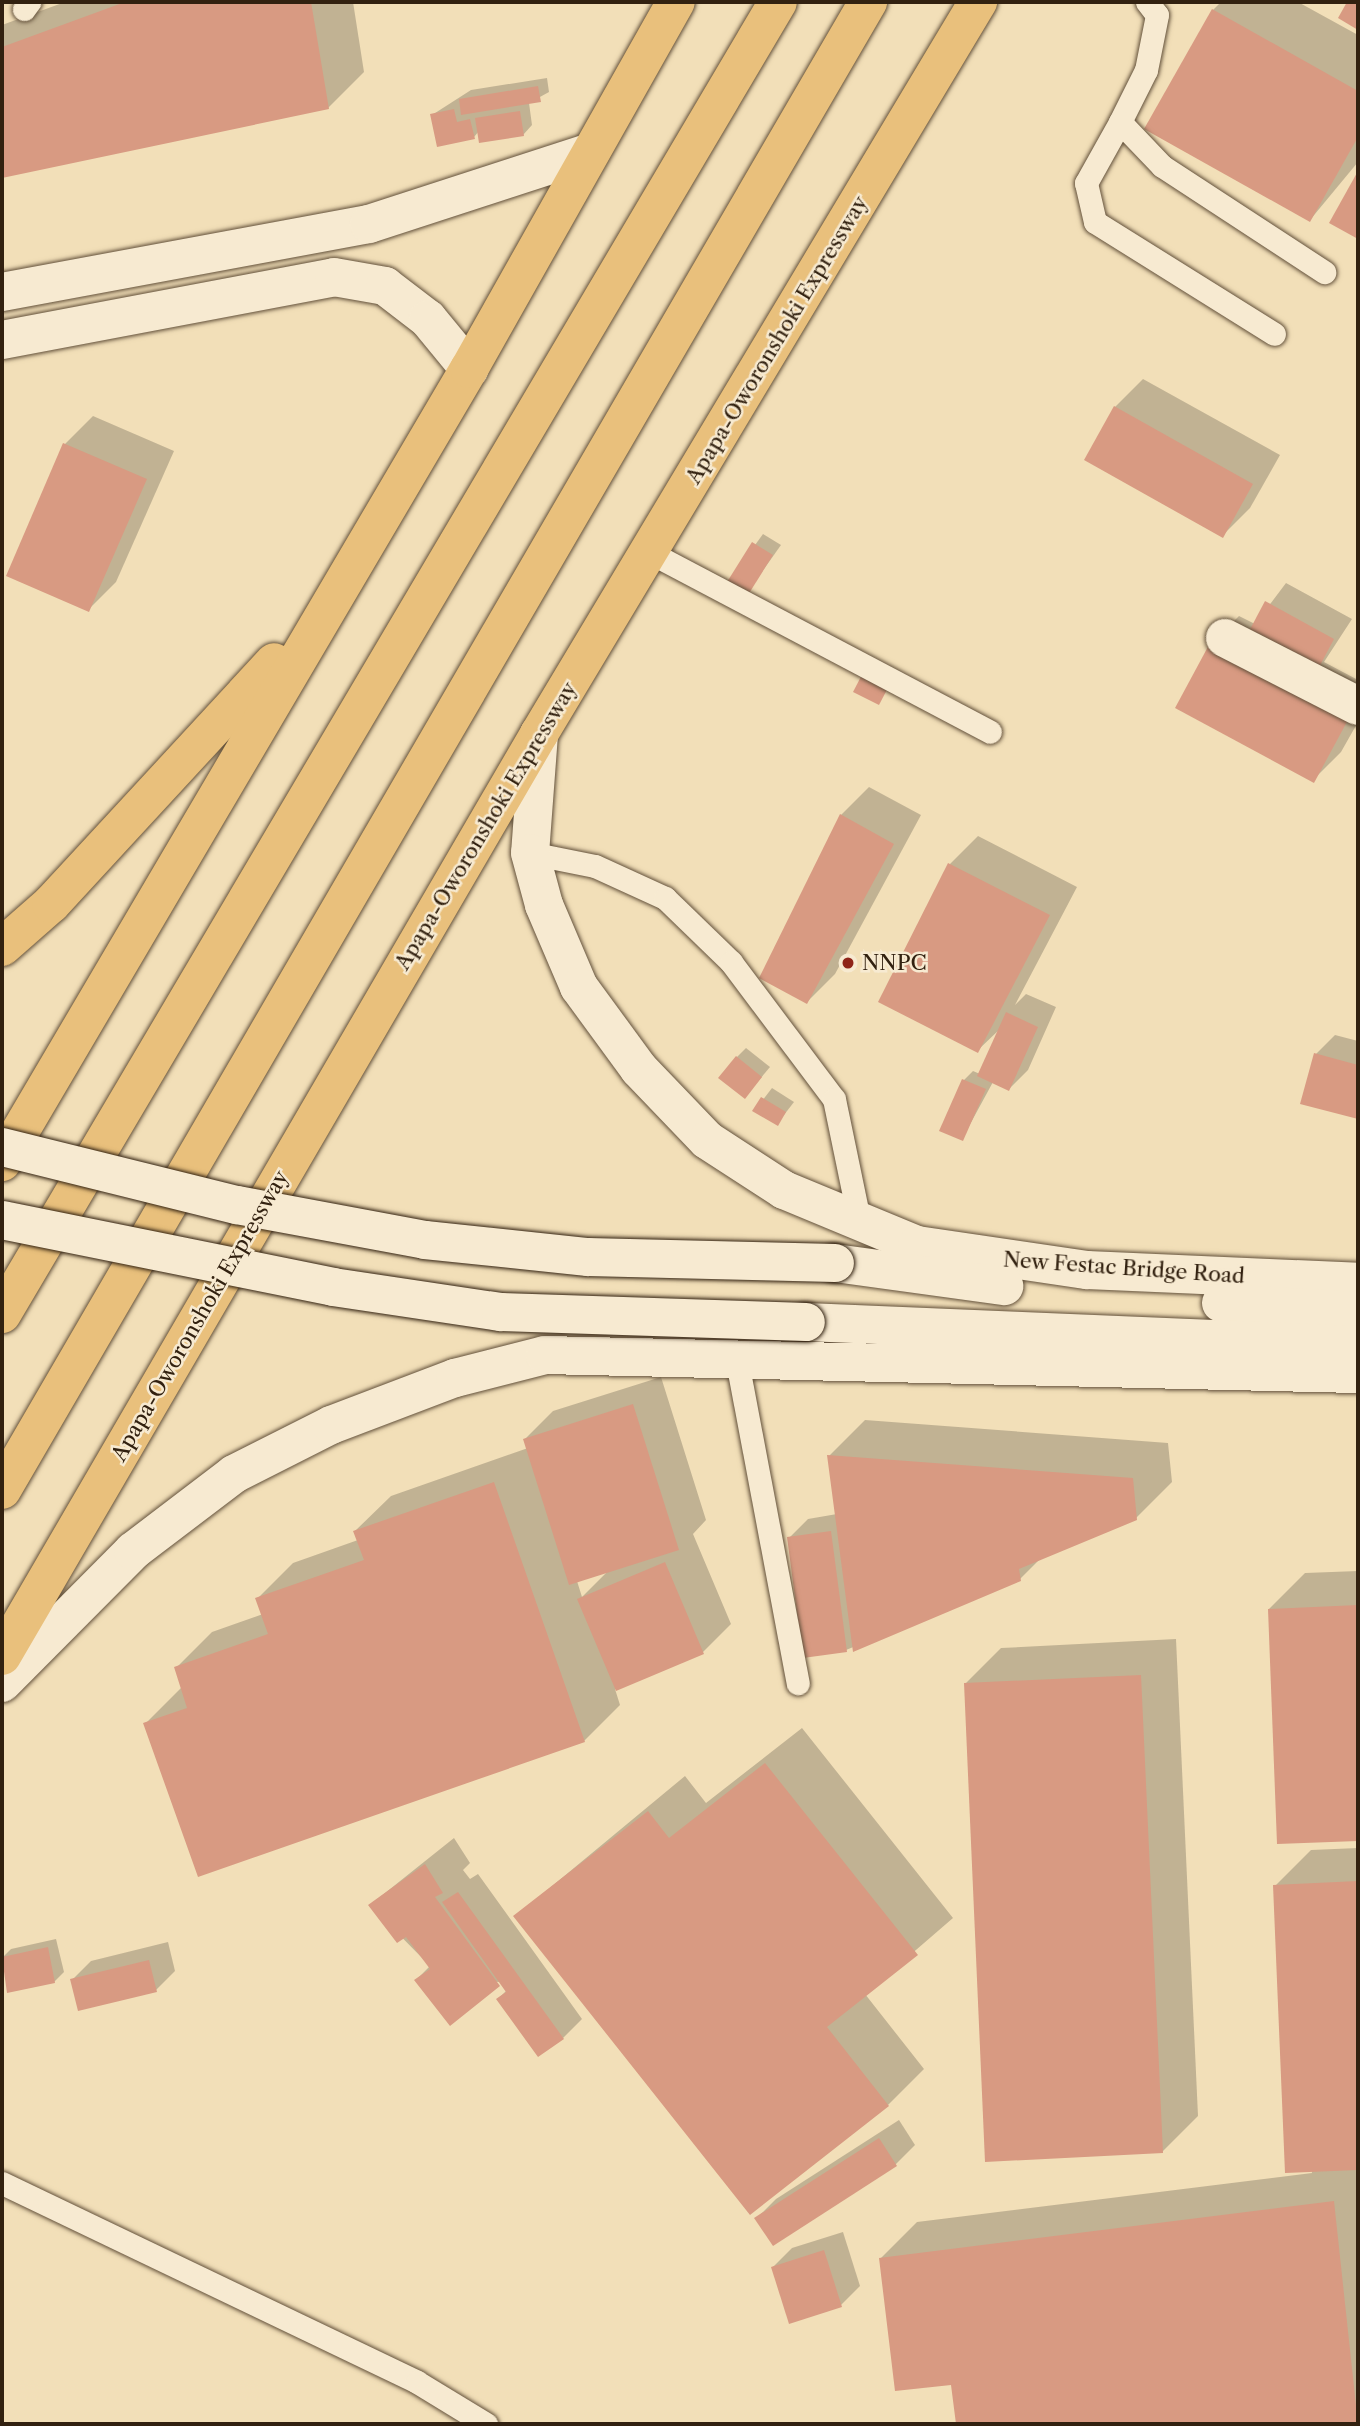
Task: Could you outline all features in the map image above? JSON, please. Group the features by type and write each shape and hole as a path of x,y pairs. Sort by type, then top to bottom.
{"main road":[{"path":"2,1163 327,603 469,369 588,153 676,2"},
{"path":"2,1314 778,2"},
{"path":"2,1490 868,2"},
{"name":"Apapa-Oworonshoki Expressway","path":"2,1656 539,734 651,553 978,2"},
{"path":"2,292 369,224 588,153"},
{"path":"2,340 334,277 385,286 428,319 469,369"},
{"path":"2,947 51,904 327,603"},
{"path":"1225,638 1358,706"},
{"name":"New Festac Bridge Road","path":"539,734 530,853 579,987 639,1069 707,1140 784,1190 860,1224 917,1245 1087,1270 1358,1282"},
{"path":"2,1147 237,1205 425,1240 588,1257 835,1263 1061,1294 1358,1311"},
{"path":"2,1220 333,1287 501,1312 1358,1345"},
{"path":"2,1683 133,1551 234,1474 331,1425 455,1378 545,1355 736,1356 1358,1374"}],"lane":[{"path":"1147,2 1157,15 1146,70 1121,122 1086,183 1095,222 1274,334"},
{"path":"1121,122 1162,166 1324,272"},
{"path":"651,553 990,732"},
{"path":"530,853 595,866 665,898 731,962 834,1099 860,1224"},
{"path":"736,1356 798,1683"},
{"path":"2,2183 417,2382 486,2424"}],"building":[{"path":"125,2 311,2 329,109 2,178 2,47"},
{"path":"1347,2 1358,2 1358,30 1338,18"},
{"path":"1212,9 1358,91 1358,137 1310,222 1144,129"},
{"path":"538,86 541,102 461,115 459,99"},
{"path":"454,109 457,122 470,119 475,139 437,147 430,114"},
{"path":"520,111 524,136 479,143 475,118"},
{"path":"1358,171 1358,239 1329,223"},
{"path":"1114,406 1253,484 1223,538 1084,460"},
{"path":"63,443 147,479 89,612 6,576"},
{"path":"752,542 773,555 748,595 727,582"},
{"path":"1265,601 1334,639 1316,673 1247,635"},
{"path":"1210,643 1349,718 1314,783 1175,708"},
{"path":"865,669 891,682 879,705 853,692"},
{"path":"840,814 894,844 807,1004 759,978"},
{"path":"948,863 1050,915 978,1053 878,1002"},
{"path":"1006,1012 1038,1027 1009,1091 977,1076"},
{"path":"1314,1053 1358,1065 1358,1119 1300,1104"},
{"path":"736,1056 762,1077 745,1099 718,1078"},
{"path":"962,1079 986,1089 963,1141 939,1131"},
{"path":"761,1097 786,1112 778,1126 752,1111"},
{"path":"633,1404 679,1550 569,1585 523,1439"},
{"path":"827,1455 1133,1478 1137,1520 1019,1569 1021,1581 853,1652"},
{"path":"494,1482 585,1742 198,1877 143,1723 187,1708 174,1667 268,1634 255,1598 364,1560 353,1531"},
{"path":"831,1531 847,1652 803,1658 787,1537"},
{"path":"665,1562 704,1654 616,1691 577,1599"},
{"path":"1358,1605 1358,1841 1277,1844 1268,1609"},
{"path":"1141,1675 1163,2153 985,2162 964,1683"},
{"path":"765,1763 918,1955 827,2027 889,2106 750,2215 513,1916 648,1811 669,1838"},
{"path":"425,1864 443,1893 435,1897 500,1986 450,2026 414,1980 430,1969 406,1937 397,1943 368,1905"},
{"path":"1358,1881 1358,2170 1285,2173 1273,1885"},
{"path":"458,1892 564,2039 538,2057 496,1999 506,1992 442,1902"},
{"path":"48,1947 55,1983 7,1993 2,1957"},
{"path":"149,1960 157,1992 78,2011 70,1979"},
{"path":"879,2138 897,2166 773,2246 754,2218"},
{"path":"1334,2201 1358,2424 956,2424 951,2385 895,2391 879,2258"},
{"path":"824,2250 842,2307 789,2324 771,2267"}],"place":[{"name":"NNPC","path":"848,963"}]}
